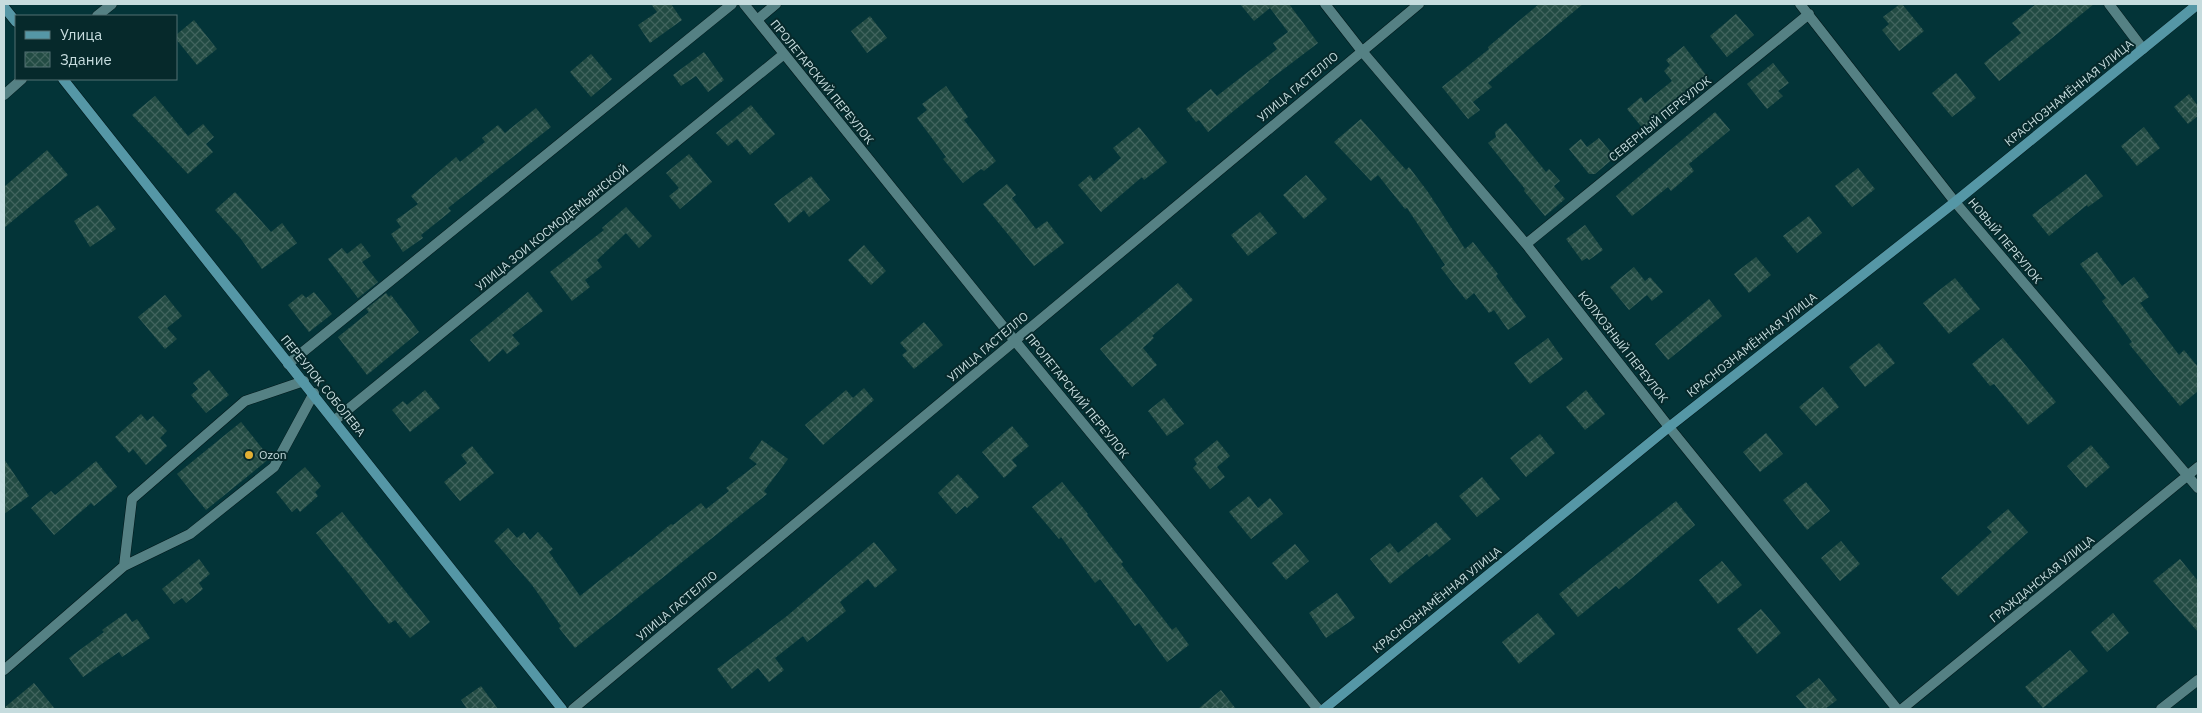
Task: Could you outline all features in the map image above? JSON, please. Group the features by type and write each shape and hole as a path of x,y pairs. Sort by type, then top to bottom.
{"main road":[{"name":"КРАСНОЗНАМЁННАЯ УЛИЦА","path":"1324,709 1669,427 1955,202 2198,4"},
{"path":"4,7 15,21"},
{"name":"ПЕРЕУЛОК СОБОЛЕВА","path":"64,80 288,364 314,393 562,709"}],"street":[{"path":"98,15 112,4"},
{"path":"288,364 732,4"},
{"name":"ПРОЛЕТАРСКИЙ ПЕРЕУЛОК","path":"744,4 1015,341 1318,709"},
{"path":"757,20 776,4"},
{"name":"КОЛХОЗНЫЙ ПЕРЕУЛОК","path":"1325,4 1361,50 1526,244 1669,427 1897,709"},
{"name":"УЛИЦА ГАСТЕЛЛО","path":"573,709 1361,50 1419,4"},
{"name":"НОВЫЙ ПЕРЕУЛОК","path":"1800,4 1955,202 2189,475 2198,488"},
{"path":"2109,4 2143,49"},
{"name":"СЕВЕРНЫЙ ПЕРЕУЛОК","path":"1526,244 1809,14"},
{"name":"УЛИЦА ЗОИ КОСМОДЕМЬЯНСКОЙ","path":"335,420 784,54"},
{"path":"4,95 21,80"},
{"path":"124,566 132,499 245,401 304,381"},
{"path":"4,670 124,566 190,534 274,467 314,393"},
{"name":"ГРАЖДАНСКАЯ УЛИЦА","path":"1902,709 2198,467"},
{"path":"2161,709 2198,680"}],"building":[{"path":"651,4 671,4 682,20 650,43 638,25 657,12"},
{"path":"1240,4 1289,4 1318,43 1268,81 1208,132 1199,120 1196,122 1186,109 1211,89 1217,96 1277,49 1273,43 1288,32 1270,8 1254,21"},
{"path":"1539,4 1583,4 1488,83 1492,87 1473,102 1480,110 1468,119 1442,87 1489,49 1488,47"},
{"path":"1900,4 1924,31 1899,51 1882,30 1889,24 1883,17"},
{"path":"2036,4 2094,4 1999,81 1984,63 2021,33 2012,23"},
{"path":"1736,14 1754,35 1727,57 1710,36"},
{"path":"870,16 887,38 867,53 851,31"},
{"path":"194,20 217,49 197,65 178,41 178,33"},
{"path":"1684,46 1706,75 1661,110 1664,113 1644,130 1627,109 1641,97 1645,103 1672,81 1664,71 1670,65 1666,60"},
{"path":"704,52 724,80 708,92 696,76 681,86 673,75"},
{"path":"591,54 612,79 591,97 570,72"},
{"path":"1773,63 1789,83 1778,91 1783,96 1767,109 1747,84"},
{"path":"1956,73 1976,98 1952,117 1932,93"},
{"path":"946,86 968,117 964,120 996,161 984,171 981,169 963,183 943,159 946,157 917,118 927,110 922,104"},
{"path":"2189,94 2198,106 2198,116 2188,124 2174,107"},
{"path":"155,96 188,136 203,124 214,137 206,144 213,152 188,174 132,115"},
{"path":"751,105 775,134 750,155 737,139 728,146 716,133"},
{"path":"536,108 551,127 448,208 451,211 421,235 423,238 403,252 391,234 401,227 396,220 418,204 411,196 456,157 460,162 485,142 482,138 498,125 505,133"},
{"path":"1715,112 1730,130 1689,164 1694,171 1671,191 1668,187 1632,216 1616,196"},
{"path":"1361,119 1406,170 1409,167 1428,192 1465,249 1473,242 1498,274 1496,276 1526,317 1508,330 1494,310 1489,313 1474,293 1466,300 1441,268 1445,265 1407,208 1405,209 1378,175 1371,181 1334,142"},
{"path":"1506,123 1546,172 1549,169 1560,181 1554,186 1565,199 1545,216 1488,143 1496,137 1495,132"},
{"path":"1139,127 1167,162 1144,180 1142,177 1101,212 1078,185 1090,175 1094,181 1121,158 1113,148"},
{"path":"2144,127 2160,148 2137,166 2121,146"},
{"path":"1599,138 1615,157 1595,174 1589,174 1569,149 1581,139 1587,147"},
{"path":"47,150 68,175 4,228 4,187"},
{"path":"689,154 712,182 680,209 669,196 679,188 666,173"},
{"path":"1858,168 1875,189 1852,207 1835,186"},
{"path":"2086,174 2103,196 2088,207 2087,205 2049,236 2032,215"},
{"path":"1306,175 1327,199 1304,219 1283,195"},
{"path":"811,176 830,200 809,217 804,210 789,223 774,204"},
{"path":"1007,184 1016,195 1012,198 1036,229 1047,221 1064,243 1034,266 983,204"},
{"path":"235,192 271,232 282,223 297,243 262,269 241,239 215,210"},
{"path":"98,205 116,229 90,247 74,221"},
{"path":"626,207 652,236 639,248 626,233 597,260 602,267 585,280 590,287 572,301 550,272 604,230 602,228"},
{"path":"1260,212 1277,233 1248,256 1231,235"},
{"path":"1809,216 1822,233 1797,253 1783,236"},
{"path":"1585,225 1603,250 1589,260 1587,258 1582,261 1566,239"},
{"path":"361,243 371,256 362,262 378,282 358,298 328,259 342,248 347,254"},
{"path":"864,245 886,271 871,285 848,260"},
{"path":"2097,252 2122,286 2134,277 2149,297 2140,303 2179,355 2184,350 2198,367 2198,391 2180,406 2129,344 2132,342 2102,301 2106,298 2080,264"},
{"path":"1756,257 1771,275 1749,293 1734,274"},
{"path":"1634,267 1645,281 1650,277 1663,292 1652,301 1647,295 1629,310 1610,287"},
{"path":"1955,278 1980,309 1949,334 1923,303"},
{"path":"1178,283 1193,300 1152,336 1154,338 1143,348 1157,365 1132,387 1100,349"},
{"path":"314,292 332,314 309,332 288,305 302,294 306,298"},
{"path":"528,292 543,311 512,335 520,344 507,354 503,349 489,362 470,340"},
{"path":"386,293 389,297 391,295 419,332 367,375 338,337 369,312 366,309"},
{"path":"165,295 182,316 167,328 177,339 165,349 138,317"},
{"path":"1709,299 1722,316 1668,360 1655,344"},
{"path":"924,322 943,345 914,369 902,355 907,351 900,343"},
{"path":"1548,338 1563,359 1530,384 1514,363"},
{"path":"2003,338 2056,402 2028,425 1994,384 1990,386 1972,364"},
{"path":"1879,343 1895,363 1865,387 1849,367"},
{"path":"209,370 229,395 206,413 191,395 198,389 193,383"},
{"path":"1823,387 1839,407 1816,426 1799,407"},
{"path":"864,388 874,400 823,445 805,425 846,390 853,398"},
{"path":"425,390 440,408 410,432 392,410 403,401 407,405"},
{"path":"1586,390 1605,414 1585,430 1566,407"},
{"path":"1164,398 1184,424 1167,436 1148,411"},
{"path":"141,414 147,421 153,416 167,431 160,438 167,446 146,465 133,449 129,453 115,437"},
{"path":"241,422 270,458 206,510 177,474"},
{"path":"1012,426 1029,446 1012,460 1017,466 1004,478 982,452"},
{"path":"1766,433 1783,454 1760,472 1743,452"},
{"path":"1540,434 1555,453 1526,477 1510,458"},
{"path":"762,440 788,459 764,491 767,494 575,648 559,628 561,626 532,585 494,541 508,528 517,538 524,532 530,540 538,532 553,549 549,552 580,596 671,524 673,525 701,503 706,509 729,491 726,488 757,464 749,458"},
{"path":"1217,440 1230,456 1217,467 1225,477 1210,489 1193,468 1197,464 1194,459"},
{"path":"2091,445 2110,467 2086,488 2067,466"},
{"path":"472,446 494,473 460,501 444,482 467,463 461,455"},
{"path":"4,459 29,496 4,514"},
{"path":"96,461 117,487 94,506 91,503 54,535 31,508 51,491 55,495"},
{"path":"305,467 321,486 315,492 318,496 300,512 297,508 292,512 276,492"},
{"path":"958,474 979,497 967,508 965,506 956,514 938,493"},
{"path":"1482,477 1500,499 1477,517 1459,496"},
{"path":"1062,482 1088,514 1123,562 1121,564 1172,630 1176,627 1189,645 1167,662 1139,623 1135,626 1100,579 1095,583 1061,537 1059,539 1032,507"},
{"path":"1806,482 1830,511 1807,530 1783,500"},
{"path":"1249,496 1258,508 1270,498 1283,514 1251,539 1229,512"},
{"path":"1676,501 1695,525 1619,589 1616,586 1578,617 1559,594"},
{"path":"2008,509 2028,532 1958,596 1941,578 1992,532 1987,527"},
{"path":"342,512 430,622 410,638 395,620 389,624 316,533"},
{"path":"1436,522 1451,539 1429,557 1427,554 1390,584 1370,559 1390,543 1398,553"},
{"path":"1841,541 1860,564 1840,581 1821,558"},
{"path":"874,542 897,570 875,588 868,579 840,602 846,611 807,642 803,636 775,658 784,670 769,682 758,668 732,689 717,669 787,616"},
{"path":"1295,544 1309,561 1286,580 1272,563"},
{"path":"199,559 210,574 199,583 203,589 186,603 182,598 174,604 162,589"},
{"path":"2180,559 2198,581 2198,632 2153,581"},
{"path":"1722,561 1742,585 1718,604 1699,580"},
{"path":"1337,593 1355,618 1326,638 1309,613"},
{"path":"1761,609 1781,633 1757,654 1737,629"},
{"path":"126,613 132,622 137,619 150,638 122,657 119,652 83,677 69,658 104,632 102,630"},
{"path":"1538,613 1555,634 1519,664 1502,642"},
{"path":"2113,613 2129,633 2107,652 2091,632"},
{"path":"2070,650 2088,671 2043,708 2025,687"},
{"path":"1819,678 1837,700 1825,709 1807,709 1796,696"},
{"path":"34,683 55,709 4,709 4,708"},
{"path":"481,686 498,709 467,709 461,700"},
{"path":"1221,690 1236,709 1198,709"}],"place":[{"name":"Ozon","path":"249,455"}]}
